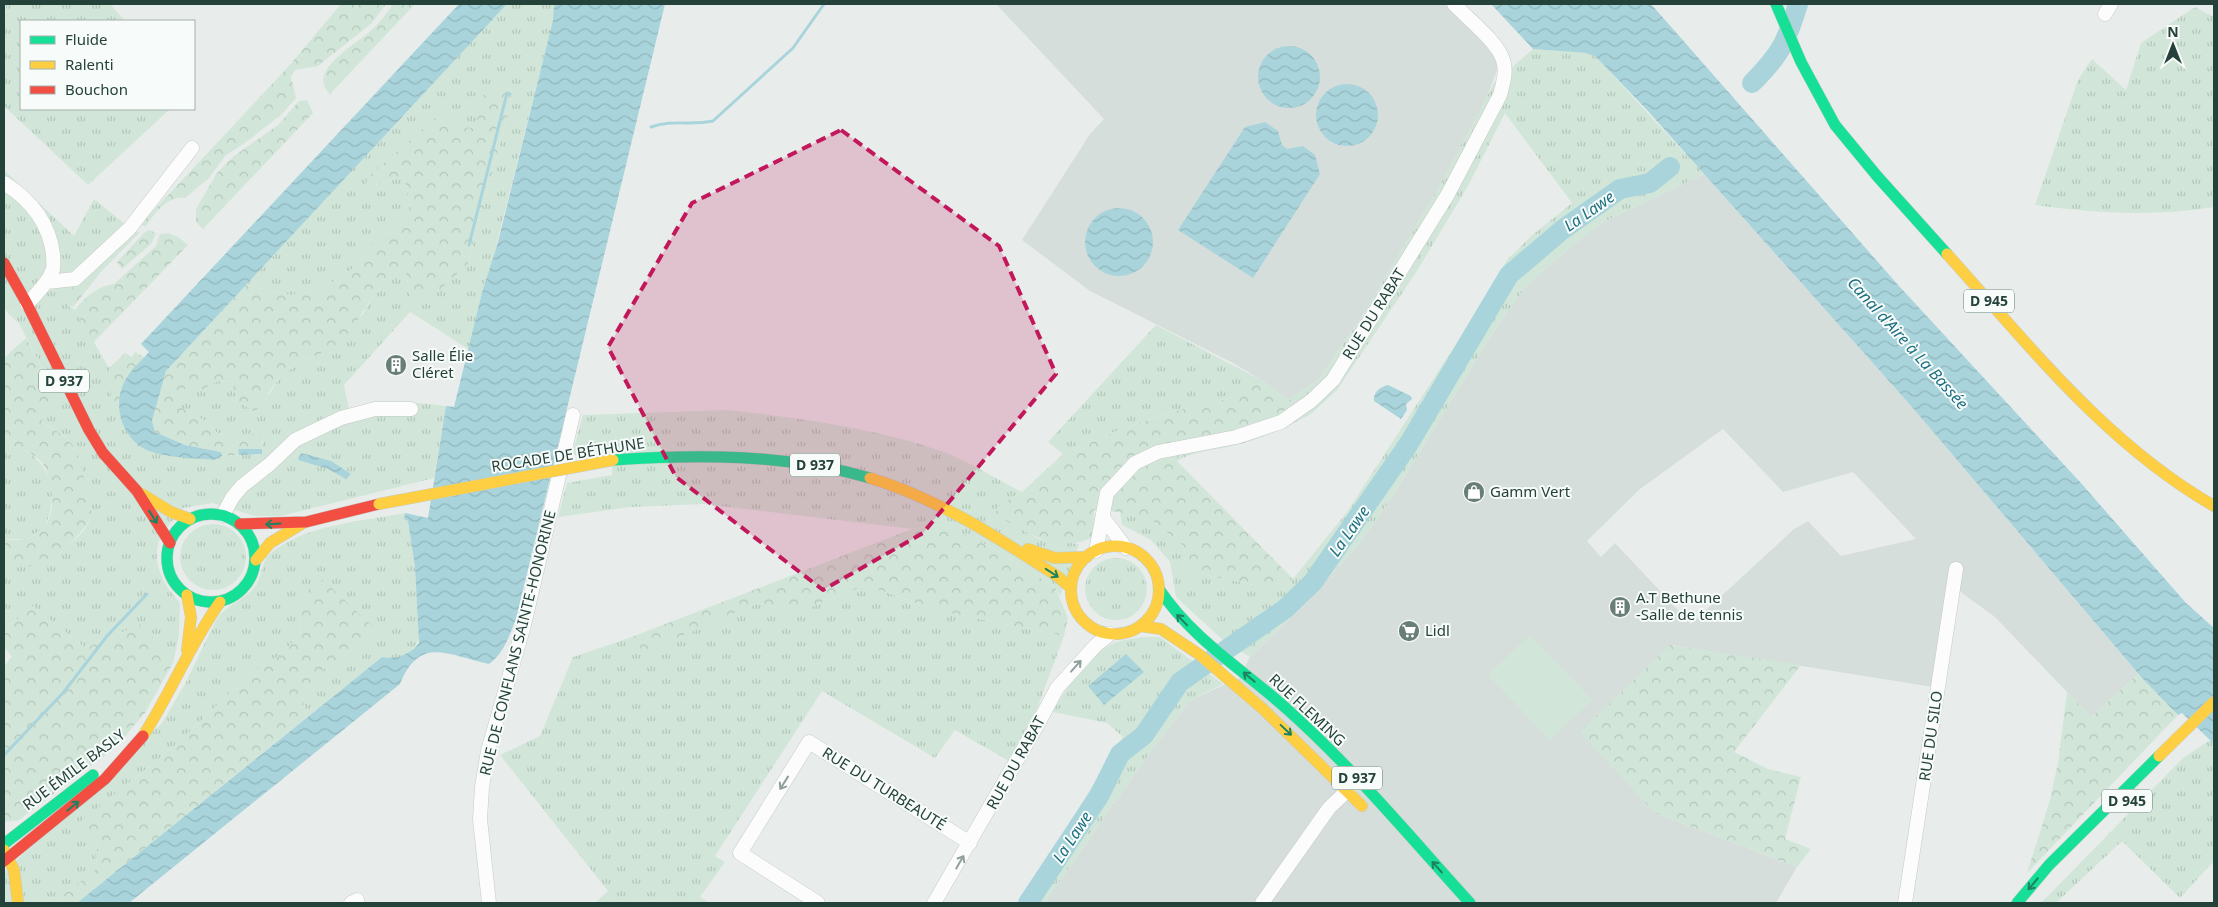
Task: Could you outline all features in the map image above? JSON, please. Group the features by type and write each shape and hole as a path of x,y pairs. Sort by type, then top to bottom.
{"main road":[{"name":"D 945","path":"1777,8 1800,62 1835,125 1876,176 2079,400 2144,460 2214,506"},
{"name":"D 937","path":"4,263 27,304 89,430 103,453 136,491 170,543"},
{"name":"ROCADE DE BÉTHUNE","path":"240,524 306,522 378,504 613,460 710,455 795,461 834,468 928,499 1002,541 1057,576 1071,588"},
{"name":"D 937","path":"136,491 171,512 190,519"},
{"path":"201,515 223,515 240,524 252,540 256,560 249,582 236,595 220,602 203,601 187,595 172,578 167,554 174,533 190,519 201,515"},
{"name":"ROCADE DE BÉTHUNE","path":"256,560 270,543 306,522"},
{"name":"ROCADE DE BÉTHUNE","path":"1002,541 1055,558 1091,554"},
{"path":"1110,547 1126,548 1142,556 1149,563 1158,580 1159,589 1154,610 1140,626 1131,631 1110,634 1094,629 1081,618 1074,604 1071,588 1076,572 1091,554 1110,547"},
{"name":"RUE FLEMING","path":"1159,589 1184,622 1288,710 1361,782 1470,903"},
{"path":"184,666 190,631 187,595"},
{"name":"RUE ÉMILE BASLY","path":"4,853 105,779 140,740 158,714 220,602"},
{"name":"RUE FLEMING","path":"1140,626 1161,629 1200,655 1348,790 1370,814"},
{"name":"D 945","path":"2030,903 2055,874 2196,726 2214,702"},
{"name":"D 945","path":"2017,903 2049,865 2196,726 2214,713"},
{"name":"RUE ÉMILE BASLY","path":"4,853 42,822 69,791 140,740"},
{"path":"4,853 14,870 18,900"},
{"path":"1436,883 1455,903"},
{"path":"4,885 18,900"}],"street":[{"name":"RUE DU RABAT","path":"1091,554 1104,518 1107,493 1135,463 1158,452 1236,437 1280,422 1311,401 1333,380 1448,194 1500,95 1504,78 1503,60 1494,45 1454,4"},
{"path":"48,282 75,279 129,229 192,148"},
{"path":"4,182 37,210 48,230 54,267 48,282 27,304"},
{"path":"223,515 232,498 242,486 270,464 295,440 341,418 375,409 410,409"},
{"name":"RUE DE CONFLANS SAINTE-HONORINE","path":"489,903 480,819 482,787 488,751 524,625 573,415"},
{"path":"1104,518 1126,548"},
{"name":"RUE DU SILO","path":"1905,903 1956,569"},
{"name":"RUE DU RABAT","path":"934,903 970,843 1056,688 1096,645 1110,634"},
{"name":"RUE DU TURBEAUTÉ","path":"818,903 740,853 809,742 970,843"},
{"path":"1262,903 1330,808 1348,790"}],"highlighted area":[{"path":"841,130 999,246 1056,374 923,533 823,590 676,477 608,347 692,203"}],"shaded area":[{"path":"996,4 1464,4 1510,55 1500,63 1484,104 1439,187 1361,318 1318,380 1288,400 1263,381 1233,363 1090,291 1022,240 1090,134 1104,119"},
{"path":"1704,174 1912,407 2138,674 2091,717 1995,617 1947,582 1933,687 1670,645 1655,813 1797,867 1776,903 1044,903 1151,751 1191,700 1239,678 1250,657 1308,601 1359,544 1392,497 1492,334 1526,286 1569,248 1603,222","holes":["1723,429 1783,492 1853,472 1916,539 1841,556 1808,521 1794,529 1691,624 1615,543 1601,557 1587,541 1640,489"]}],"green space":[{"path":"6,4 110,4 124,20 20,20 20,110 169,110 88,185 4,106 4,26"},
{"path":"341,4 386,4 372,23 318,66 295,70 291,77 296,98 282,114 225,156 209,178 185,198 172,200 157,211 145,227 141,224 288,67"},
{"path":"393,4 415,4 330,94 324,85 324,76 329,66 348,48 369,33"},
{"path":"507,4 554,4 553,20 470,350 410,312 344,385 349,409 385,403 446,406 434,478 281,516 254,516 213,503 183,508 164,533 157,549 158,566 161,574 169,590 180,602 179,636 173,663 142,624 85,648 33,606 4,631 4,563 21,564 62,548 78,537 84,530 91,510 78,455 69,441 53,428 41,422 59,400 4,295 4,170 74,236 94,199 135,232 67,305 75,310 109,368 112,400 119,401 123,420 130,434 140,444 152,450 181,457 214,460 222,456 262,454 263,435 236,440 216,432 209,423 180,407 180,391 191,386 203,390 217,381 232,382 238,402 270,393 280,376 314,357 363,314 372,298 391,277 405,268 411,300 468,263 510,107 511,89 494,86 480,99 477,123 472,128 457,126 371,186 404,177 410,203 405,222 371,244 352,269 319,291 291,295 246,285"},
{"path":"2195,7 2214,17 2214,207 2169,212 2124,213 2035,205 2078,80 2092,59 2126,90 2141,43"},
{"path":"1533,49 1586,53 1596,57 1704,174 1603,222 1569,248 1526,286 1492,334 1392,497 1359,544 1308,601 1250,657 1224,641 1176,597 1170,562 1151,540 1122,525 1120,512 1154,522 1184,546 1187,571 1264,587 1293,579 1347,512 1454,347 1507,260 1531,236 1572,203 1505,113 1468,186 1417,271 1337,390 1311,414 1288,400 1318,380 1361,318 1439,187 1494,83"},
{"path":"494,86 511,89 510,107 468,263 439,291 420,301 411,300 405,268 391,277 372,298 342,343 297,365 280,376 255,412 238,402 232,382 217,381 203,390 191,386 180,391 180,407 209,423 216,432 236,440 246,434 263,435 262,449 238,449 239,455 222,456 221,452 185,445 155,432 152,421 166,371 246,285 291,295 319,291 352,269 371,244 405,222 410,203 404,177 371,186 366,185 367,178 441,113 457,126 472,128 477,123 479,99"},
{"path":"307,100 313,113 203,229 196,222 196,209 217,173 234,156 278,125 299,101"},
{"path":"149,230 156,233 151,244 122,269 117,262"},
{"path":"135,232 140,232 101,272 73,307 67,305 62,296"},
{"path":"168,233 178,237 188,245 93,343 75,310 92,293 102,287 114,284 156,246 160,234"},
{"path":"4,295 19,324 4,309"},
{"path":"1156,325 1263,381 1227,399 1171,412 1117,431 1063,454 1048,442"},
{"path":"26,338 59,400 41,422 69,441 78,454 91,513 83,530 55,555 34,565 23,567 4,563 4,539 17,540 28,538 37,533 44,527 52,508 50,484 42,463 24,450 4,444 4,358"},
{"path":"135,352 144,357 128,378 119,401 112,401 109,368 125,353 132,357"},
{"path":"1263,381 1311,414 1261,438 1196,453 1177,461 1293,579 1264,587 1187,571 1184,546 1154,522 1120,512 1094,510 1093,537 1080,542 1067,543 1042,539 994,514 1001,504 1022,492 1063,454 1117,431 1171,412 1227,399"},
{"path":"727,410 836,425 891,436 954,456 1022,492 1001,504 994,514 1039,539 1079,544 1060,596 1055,587 991,547 943,525 912,529 703,504 631,507 558,517 567,483 612,475 612,449 572,455 583,415"},
{"path":"4,444 31,454 41,463 51,487 50,514 44,528 27,539 4,539"},
{"path":"405,513 404,519 408,521 415,567 419,637 410,651 395,659 382,657 307,717 302,697 318,673 379,632 298,602 301,632 281,655 250,673 178,743 81,822 97,842 96,869 69,891 42,903 4,903 4,872 162,723 185,684 216,620 224,610 254,588 265,561 270,554 283,544 316,530"},
{"path":"213,524 226,527 236,534 243,544 246,557 243,570 236,580 226,587 213,590 200,587 190,580 183,570 180,557 183,544 190,534 200,527"},
{"path":"943,525 991,547 1055,587 1068,618 1064,636 935,610 866,585 796,613 759,603 644,652 629,638 912,529"},
{"path":"1116,558 1128,560 1138,567 1145,577 1147,589 1145,601 1138,611 1128,618 1116,620 1104,618 1094,611 1087,601 1085,589 1087,577 1094,567 1104,560"},
{"path":"323,580 379,632 318,673 302,697 307,717 77,903 42,903 69,891 96,869 97,842 80,822 178,743 250,673 281,655 301,632 298,602 314,583"},
{"path":"866,585 935,610 1064,636 1037,709 1009,761 955,730 935,758 822,691 715,856 725,862 700,897 710,903 595,903 608,891 500,755 540,736 573,657 629,638 644,651 759,603 796,613"},
{"path":"33,606 85,648 142,624 173,663 145,713 114,749 19,820 4,822 4,666 12,657 4,647 4,631"},
{"path":"1530,635 1592,700 1550,740 1488,675"},
{"path":"1141,637 1160,637 1223,684 1191,700 1151,751 1044,903 1019,903 1123,737 1107,723 1053,712 1071,682 1095,656 1114,643"},
{"path":"1670,645 1801,665 1734,752 1768,769 1801,777 1785,839 1811,849 1797,867 1655,813 1580,732"},
{"path":"2138,674 2178,715 2027,873 2050,800 2058,763 2067,692 2091,717"},
{"path":"2210,740 2214,744 2214,861 2180,898 2122,841 2056,903 2041,903 2183,758"}],"water":[{"path":"459,4 507,4 166,371 152,421 155,432 185,445 221,452 222,456 214,460 183,457 159,454 143,448 128,434 123,425 119,405 125,380 134,367 149,352 141,344"},
{"path":"554,4 665,4 516,619 506,644 499,655 489,664 448,653 436,652 416,659 400,684 129,903 77,903 382,657 393,658 402,656 419,643 415,567 408,521 404,519 405,513 428,518 446,406 454,407 482,293 498,242 553,20"},
{"name":"Canal d'Aire à La Bassée","path":"1491,4 1651,4 1899,286 2080,482 2186,603 2214,628 2214,744 2182,713 2178,715 2141,677 1912,407 1647,110 1596,57 1586,53 1533,49"},
{"path":"1289,46 1301,49 1311,55 1317,65 1320,77 1317,89 1311,99 1301,105 1289,108 1277,105 1267,99 1261,89 1258,77 1261,65 1267,55 1277,49"},
{"path":"1347,84 1359,87 1369,93 1375,103 1378,115 1375,127 1369,137 1359,143 1347,146 1335,143 1325,137 1319,127 1316,115 1319,103 1325,93 1335,87"},
{"path":"1265,122 1278,131 1282,145 1287,149 1303,146 1315,155 1320,174 1253,278 1178,230 1245,127"},
{"path":"1119,208 1132,211 1143,218 1150,229 1153,242 1150,255 1143,266 1132,273 1119,276 1106,273 1095,266 1088,255 1085,242 1088,229 1095,218 1106,211"},
{"path":"1388,385 1411,396 1412,399 1406,404 1407,410 1401,419 1374,401 1378,390"},
{"path":"238,449 262,449 262,454 239,455"},
{"path":"301,453 331,461 351,474 346,479 328,469 298,460"},
{"path":"1126,654 1144,672 1104,705 1088,686"}],"waterway":[{"path":"651,127 666,123 713,121 793,48 824,4"},
{"name":"La Lawe","path":"1752,83 1776,56 1790,29 1798,4"},
{"path":"469,245 507,93 510,94"},
{"name":"La Lawe","path":"1028,903 1099,796 1120,754 1144,735 1180,682 1285,609 1313,582 1408,445 1509,275 1562,230 1620,189 1650,183 1670,167"},
{"path":"4,755 63,693 107,636 147,594"}],"traffic: fast":[{"path":"1776,4 1801,62 1835,125 1877,176 1947,254"},
{"path":"613,460 678,457 774,460 806,464 870,478"},
{"path":"211,514 228,517 236,521 248,533 252,541 255,558 252,575 248,583 236,595 228,599 211,602 194,599 186,595 174,583 170,575 167,558 170,541 174,533 186,521 194,517 211,514"},
{"path":"1159,589 1187,624 1288,710 1336,756 1382,804 1470,903"},
{"path":"2017,903 2049,865 2159,756"},
{"path":"4,844 93,775"}],"traffic: slow":[{"path":"1947,254 2039,357 2104,423 2138,453 2175,481 2214,506"},
{"path":"379,504 613,460"},
{"path":"870,478 920,497 967,520 1057,576 1071,588"},
{"path":"142,494 171,512 190,519"},
{"path":"256,560 270,543 303,523"},
{"path":"1115,546 1132,550 1146,559 1155,573 1159,590 1155,607 1146,621 1132,630 1115,634 1098,630 1084,621 1075,607 1071,590 1075,573 1084,559 1098,550 1115,546"},
{"path":"1028,549 1055,558 1087,557"},
{"path":"187,595 191,617 187,650"},
{"path":"143,736 199,635 220,602"},
{"path":"1140,626 1161,629 1200,655 1263,709 1362,806"},
{"path":"2159,756 2214,702"},
{"path":"4,850 14,870 18,903"}],"traffic: jam":[{"path":"4,263 27,304 89,430 103,453 137,491 170,543"},
{"path":"240,524 306,522 379,504"},
{"path":"4,861 105,779 143,736"}],"place":[{"name":"Salle Élie Cléret","path":"396,365"},
{"name":"Gamm Vert","path":"1474,492"},
{"name":"A.T Bethune -Salle de tennis","path":"1620,607"},
{"name":"Lidl","path":"1409,631"}]}
